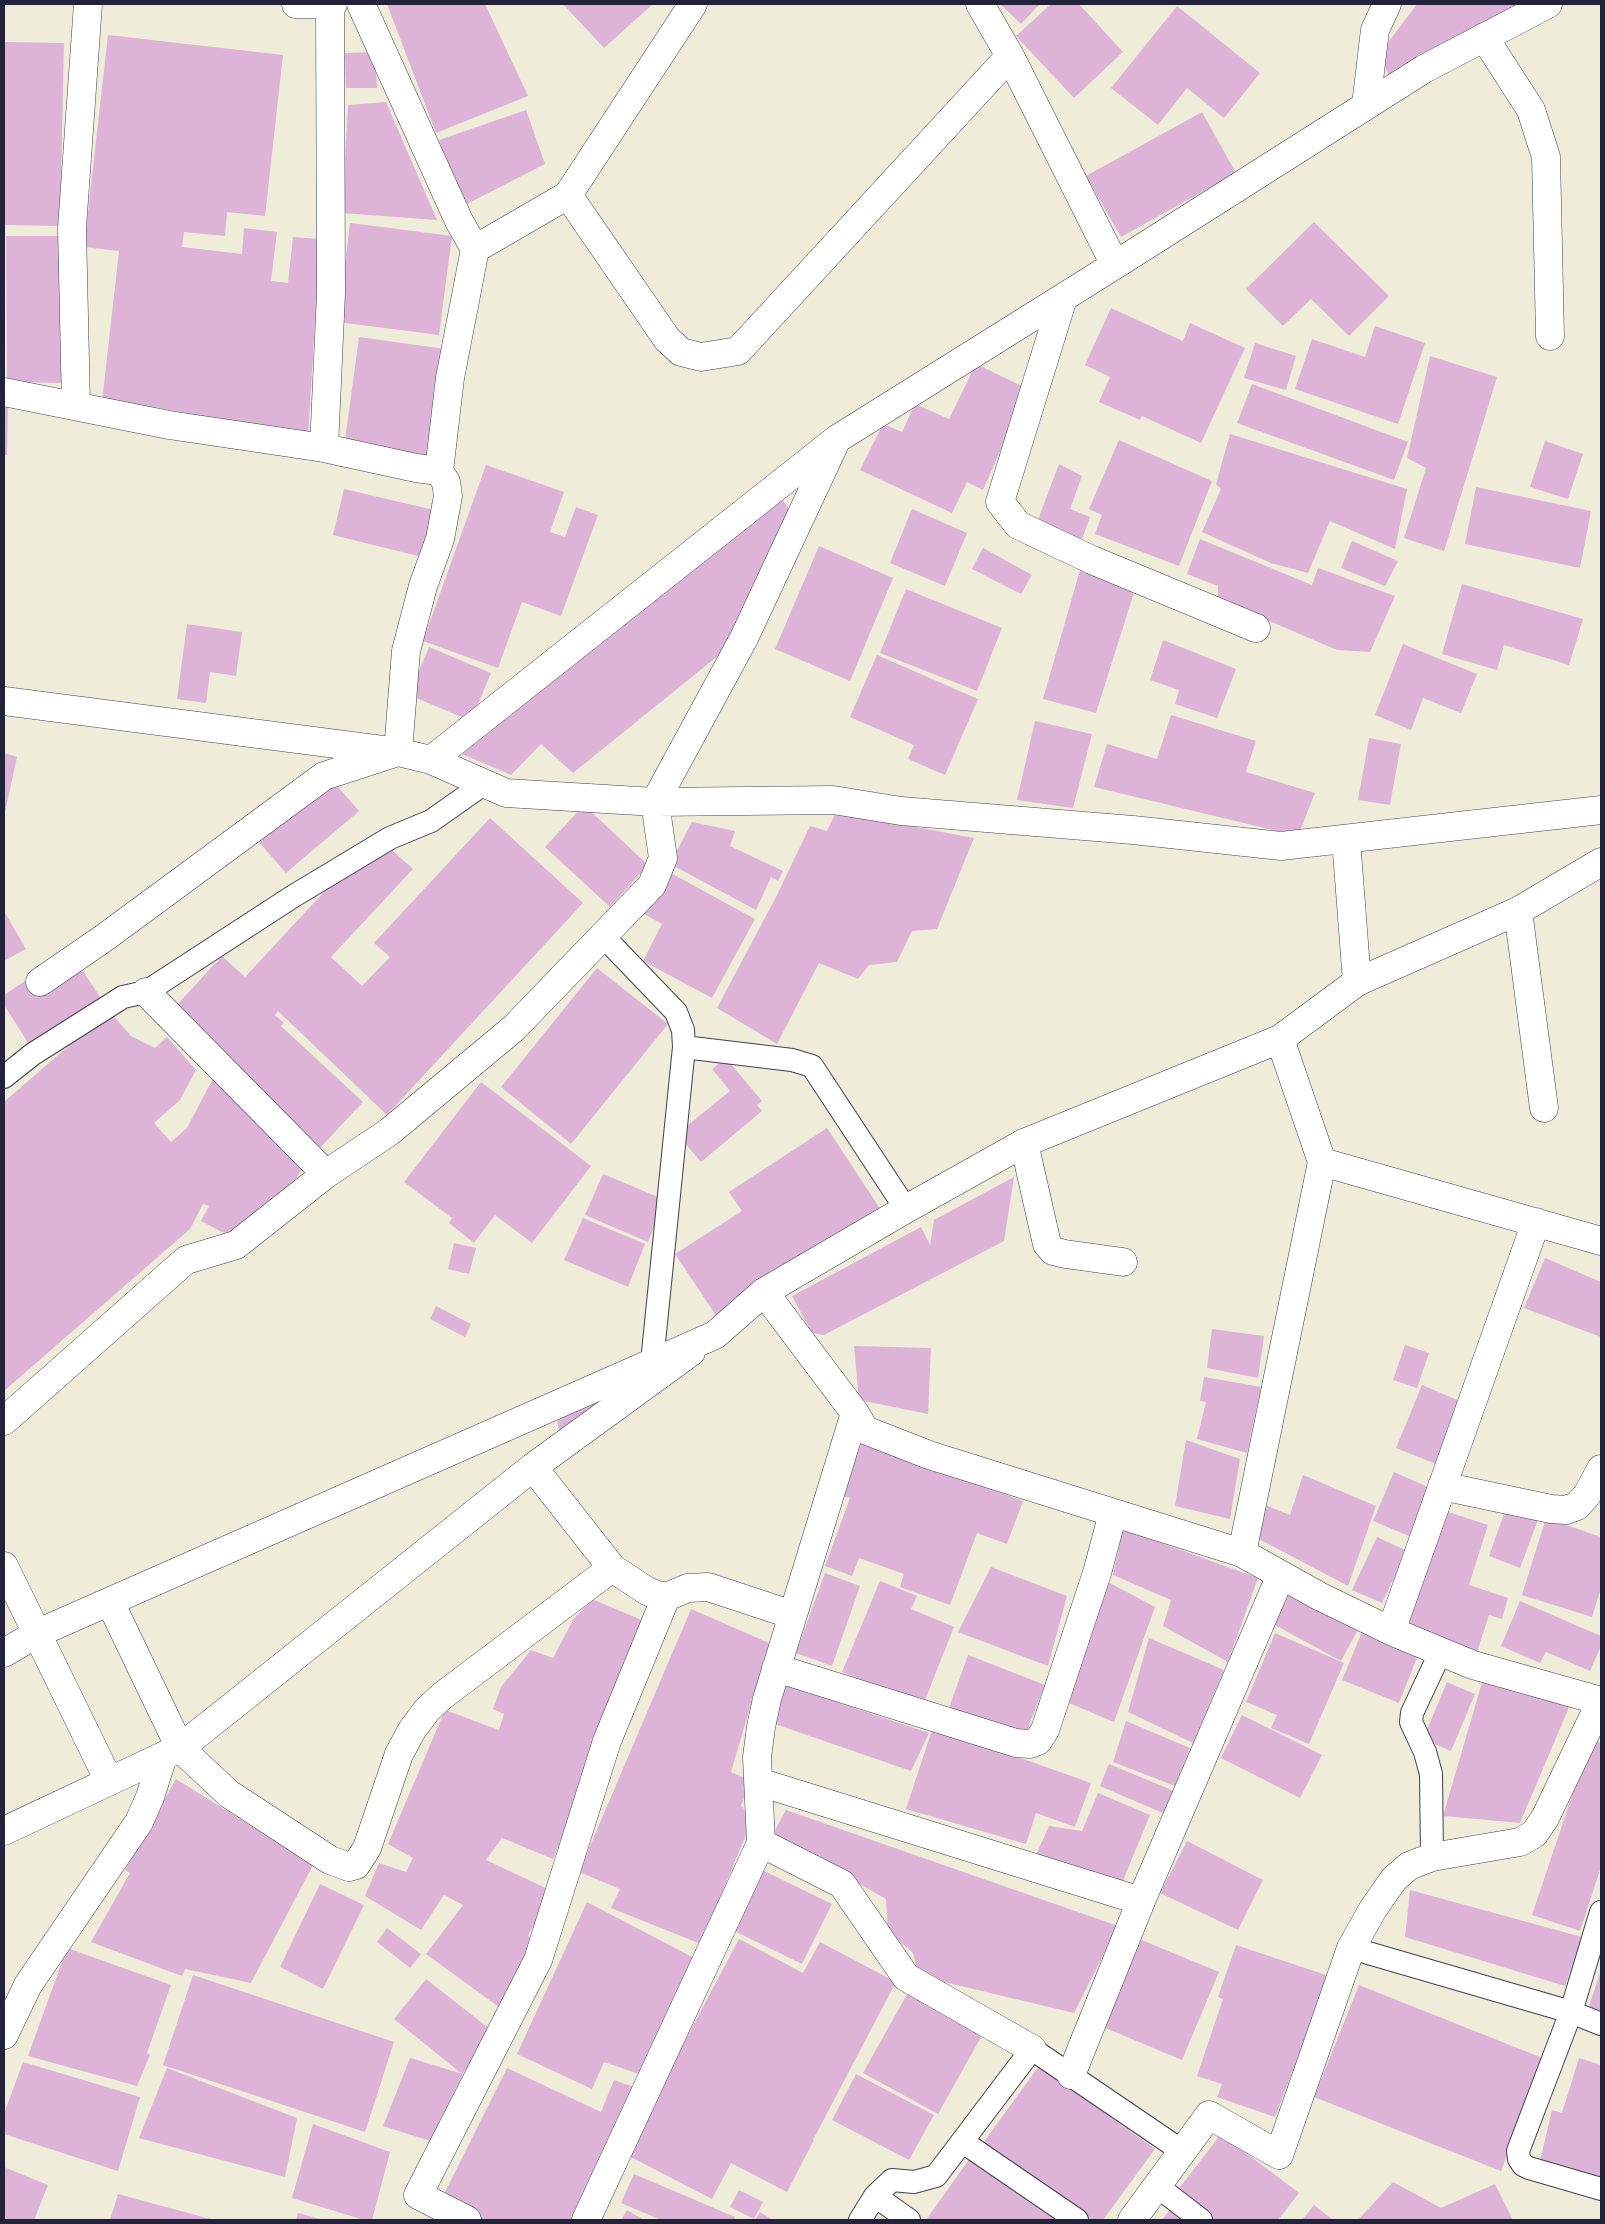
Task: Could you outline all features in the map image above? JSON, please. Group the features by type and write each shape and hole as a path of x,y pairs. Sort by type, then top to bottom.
{"street":[{"path":"76,406 72,228 88,4"},
{"path":"296,4 331,4 331,292 324,448"},
{"path":"361,4 459,221 475,248 450,378 439,470 446,482 448,496 440,538 423,586 406,651 398,752"},
{"path":"475,248 568,196 693,4"},
{"path":"980,4 1010,56 1115,265"},
{"path":"1366,105 1375,30 1387,4"},
{"path":"430,760 837,439 1063,298 1424,68 1548,4"},
{"path":"1484,37 1531,110 1546,157 1550,336"},
{"path":"568,196 667,339 680,352 701,357 738,351 1010,56"},
{"path":"1063,298 1000,502 1018,525 1092,560 1256,628"},
{"path":"4,392 169,425 324,448 416,468 439,470"},
{"path":"4,1421 186,1260 236,1245 326,1174 389,1132 514,1028 652,885 663,858 654,802 744,638 837,439"},
{"path":"4,701 398,752 430,760 506,792 654,802 833,800 901,811 1132,830 1282,846 1601,810"},
{"path":"40,982 104,938 324,776 398,752"},
{"path":"1346,839 1357,982"},
{"path":"4,1831 171,1752 533,1467 715,1335 764,1292 1024,1143 1280,1039 1357,982 1518,911 1601,862"},
{"path":"1518,911 1544,1108"},
{"path":"146,992 326,1174"},
{"path":"1242,1553 1322,1162 1280,1039"},
{"path":"1024,1143 1046,1244 1053,1251 1065,1254 1122,1262"},
{"path":"1322,1162 1601,1241"},
{"path":"1391,1631 1536,1222"},
{"path":"764,1292 856,1413 866,1430 929,1456 1242,1553 1391,1631 1473,1665 1601,1701 1545,1818 1534,1834 1520,1842 1499,1847 1432,1857 1409,1866 1394,1879 1373,1909 1352,1948 1279,2155 1209,2114 1132,2220"},
{"path":"4,1653 38,1633 715,1335"},
{"path":"586,2220 761,1843 757,1756 760,1727 776,1668 856,1413"},
{"path":"533,1467 612,1568 647,1591 666,1596 688,1588 708,1587 793,1615"},
{"path":"1442,1486 1551,1509 1566,1510 1577,1506 1587,1495 1601,1469"},
{"path":"776,1668 1016,1743 1030,1744 1038,1741 1045,1730 1097,1573 1113,1513"},
{"path":"4,1566 109,1781"},
{"path":"110,1602 171,1752 229,1794 330,1860 349,1867 356,1865 367,1848 399,1754 412,1730 427,1710 442,1696 612,1568"},
{"path":"1071,2075 1141,1901 1281,1575"},
{"path":"467,2220 418,2194 538,1960 607,1741 666,1596"},
{"path":"4,2035 28,1985 139,1822 171,1752"},
{"path":"759,1782 1141,1901"},
{"path":"761,1843 842,1884 906,1977 1032,2049"}],"lane":[{"path":"4,1077 34,1054 123,997 146,992 292,897 382,843 431,821 485,783"},
{"path":"603,936 676,1012 683,1030 684,1047 652,1362"},
{"path":"684,1047 792,1060 812,1066 906,1209"},
{"path":"1432,1857 1431,1774 1425,1752 1411,1722 1412,1713 1441,1651"},
{"path":"1601,1912 1571,2012 1518,2151 1519,2159 1523,2165 1529,2168 1601,2189"},
{"path":"1352,1948 1571,2012 1601,2024"},
{"path":"860,2220 875,2196 892,2180 914,2182 936,2176 1032,2049 1182,2151"},
{"path":"963,2142 1077,2220"},
{"path":"1157,2186 1201,2220"},
{"path":"875,2196 909,2220"}],"building":[{"path":"387,4 485,4 528,96 436,133"},
{"path":"563,4 653,4 604,48"},
{"path":"1000,4 1040,4 1021,24"},
{"path":"1051,4 1079,4 1123,52 1074,98 1016,36"},
{"path":"1417,4 1517,4 1391,78 1378,56"},
{"path":"1177,6 1260,73 1224,118 1187,88 1158,125 1111,88"},
{"path":"108,35 283,55 265,216 227,212 225,236 184,232 182,247 242,254 244,228 277,232 271,281 288,283 293,237 320,239 308,437 155,407 102,402 119,251 84,247"},
{"path":"4,42 64,43 60,226 4,225"},
{"path":"375,52 377,88 346,88 345,53"},
{"path":"386,102 437,220 342,213 348,105"},
{"path":"526,110 545,164 459,208 439,140"},
{"path":"1202,112 1236,173 1121,237 1086,176"},
{"path":"1314,222 1389,296 1349,336 1311,299 1283,326 1246,289"},
{"path":"350,223 452,236 439,335 338,322"},
{"path":"6,236 65,236 65,383 7,382"},
{"path":"1111,308 1183,341 1190,323 1245,348 1201,443 1142,416 1140,420 1099,402 1110,377 1085,365"},
{"path":"1375,326 1425,343 1398,424 1295,389 1312,339 1365,357"},
{"path":"359,337 445,349 431,459 344,448"},
{"path":"1255,343 1296,356 1286,390 1244,378"},
{"path":"1430,356 1497,377 1444,551 1404,538 1426,468 1407,458"},
{"path":"976,364 1028,389 983,490 967,482 952,513 860,470 883,424 902,432 915,404 949,419"},
{"path":"1252,384 1408,442 1394,480 1237,423"},
{"path":"4,400 8,400 7,455 4,455"},
{"path":"1230,434 1407,489 1395,549 1330,521 1308,573 1271,563 1202,532 1221,489 1216,484"},
{"path":"1119,440 1212,481 1179,566 1095,534 1102,515 1089,509"},
{"path":"1545,441 1583,454 1568,499 1530,487"},
{"path":"1059,464 1082,476 1070,509 1090,517 1082,539 1037,522"},
{"path":"486,465 564,492 550,532 565,537 576,507 598,515 561,616 522,602 498,668 423,641"},
{"path":"1476,487 1591,511 1580,568 1465,544"},
{"path":"344,489 434,510 422,557 333,535"},
{"path":"782,499 794,517 724,651 573,773 541,744 511,775 462,754"},
{"path":"912,509 967,533 945,586 890,563"},
{"path":"1200,539 1312,585 1318,568 1395,596 1370,652 1337,650 1218,599 1218,586 1187,574"},
{"path":"1352,541 1398,561 1385,586 1341,568"},
{"path":"819,546 893,578 850,681 775,649"},
{"path":"983,548 1032,575 1021,594 972,569"},
{"path":"1080,570 1136,586 1096,713 1043,699"},
{"path":"1462,584 1583,619 1569,665 1504,645 1497,670 1442,654"},
{"path":"906,589 1002,628 977,691 880,653"},
{"path":"187,624 242,632 236,676 210,672 206,703 177,699"},
{"path":"1163,640 1236,669 1217,718 1175,704 1179,690 1150,680"},
{"path":"1403,644 1477,674 1461,713 1423,698 1411,730 1375,715"},
{"path":"429,647 491,673 471,721 409,695"},
{"path":"877,655 978,699 945,775 908,759 914,745 850,717"},
{"path":"1171,715 1256,741 1246,772 1315,793 1298,836 1094,787 1107,744 1157,759"},
{"path":"1035,721 1092,734 1073,808 1017,800"},
{"path":"1369,738 1401,744 1390,805 1358,800"},
{"path":"4,753 17,757 5,812 4,812"},
{"path":"331,779 359,811 286,873 258,841"},
{"path":"584,805 648,865 610,907 545,847"},
{"path":"836,812 974,838 937,929 912,931 897,962 869,965 858,979 819,963 777,1044 717,1008 776,897 810,826 827,831"},
{"path":"490,818 583,903 387,1115 278,1011 275,1015 284,1023 281,1026 363,1102 319,1149 175,1007 222,956 245,977 376,836 413,869 331,957 362,986 390,957 374,943"},
{"path":"692,822 735,831 730,846 783,871 778,881 771,877 756,910 670,864"},
{"path":"667,871 755,919 712,998 643,961 662,924 644,914"},
{"path":"5,913 26,949 4,961 4,921"},
{"path":"79,965 104,1003 32,1049 4,1005 4,995 31,977"},
{"path":"597,968 668,1024 571,1144 501,1087"},
{"path":"109,1011 131,1036 155,1048 167,1037 196,1070 180,1100 154,1123 171,1142 187,1128 217,1071 302,1168 289,1193 235,1239 201,1221 209,1206 203,1204 190,1229 4,1391 4,1102"},
{"path":"726,1058 762,1101 757,1105 762,1111 701,1162 677,1134 730,1091 712,1069"},
{"path":"481,1082 591,1166 532,1243 495,1215 474,1243 449,1223 452,1218 404,1182"},
{"path":"827,1128 881,1210 717,1317 675,1254 742,1211 729,1192"},
{"path":"603,1174 665,1200 648,1242 585,1215"},
{"path":"1014,1177 1004,1241 824,1335 812,1333 792,1296 921,1227 930,1245 934,1220"},
{"path":"583,1218 645,1244 628,1287 564,1260"},
{"path":"454,1243 476,1248 469,1274 448,1269"},
{"path":"1545,1258 1601,1282 1601,1337 1524,1308"},
{"path":"436,1306 471,1324 465,1337 430,1319"},
{"path":"1212,1329 1264,1336 1258,1378 1207,1368"},
{"path":"1405,1345 1429,1353 1417,1388 1393,1380"},
{"path":"854,1346 931,1348 928,1414 859,1400"},
{"path":"1204,1377 1261,1387 1247,1453 1197,1439 1206,1402 1200,1401"},
{"path":"1422,1385 1467,1404 1441,1466 1396,1448"},
{"path":"597,1398 601,1409 559,1433 557,1418"},
{"path":"1186,1440 1240,1459 1230,1519 1175,1506"},
{"path":"862,1442 1023,1501 1007,1544 977,1533 950,1605 900,1587 904,1574 859,1558 852,1576 825,1566 850,1498 842,1496"},
{"path":"1394,1472 1437,1491 1416,1539 1373,1521"},
{"path":"1303,1475 1376,1506 1348,1586 1259,1539 1265,1505 1290,1515"},
{"path":"1507,1505 1539,1517 1520,1568 1489,1556"},
{"path":"1442,1510 1488,1525 1469,1585 1508,1598 1502,1619 1489,1615 1477,1652 1404,1629"},
{"path":"1546,1518 1601,1537 1601,1588 1592,1617 1522,1595"},
{"path":"1123,1529 1258,1578 1228,1662 1163,1626 1171,1600 1113,1575"},
{"path":"1377,1537 1407,1551 1382,1603 1352,1590"},
{"path":"991,1567 1067,1596 1048,1666 958,1632"},
{"path":"825,1573 860,1586 832,1666 796,1653"},
{"path":"880,1581 917,1596 911,1609 954,1627 923,1705 842,1672"},
{"path":"1108,1582 1155,1607 1114,1722 1069,1703"},
{"path":"1292,1589 1360,1626 1341,1661 1273,1624"},
{"path":"592,1599 651,1624 553,1859 502,1838 486,1860 552,1891 528,1936 536,1942 503,2010 426,1954 463,1905 444,1895 421,1930 365,1896 379,1863 406,1872 413,1858 388,1844 445,1710 499,1730 504,1714 493,1709 501,1687 531,1650 553,1658 573,1620"},
{"path":"1520,1601 1601,1636 1601,1646 1590,1671 1546,1652 1540,1663 1501,1646"},
{"path":"691,1609 769,1643 731,1772 752,1781 741,1805 752,1820 701,1944 611,1908 620,1889 579,1872"},
{"path":"1362,1632 1418,1655 1399,1703 1342,1680"},
{"path":"1275,1633 1344,1663 1309,1744 1271,1728 1277,1715 1246,1702"},
{"path":"1149,1638 1224,1670 1193,1743 1128,1712"},
{"path":"968,1655 1045,1685 1024,1738 949,1708"},
{"path":"1483,1679 1570,1705 1520,1823 1443,1816"},
{"path":"1447,1682 1475,1694 1451,1751 1423,1739"},
{"path":"779,1683 929,1733 911,1771 775,1724"},
{"path":"1242,1715 1322,1755 1300,1798 1221,1758"},
{"path":"1126,1721 1190,1748 1175,1786 1113,1762"},
{"path":"933,1727 1091,1783 1075,1827 1036,1813 1026,1844 906,1809"},
{"path":"1591,1739 1601,1743 1601,1867 1580,1931 1532,1915"},
{"path":"1109,1764 1174,1791 1165,1814 1100,1786"},
{"path":"176,1779 313,1865 251,1983 185,1969 182,1976 91,1942 130,1873 125,1870"},
{"path":"1098,1793 1150,1815 1122,1883 1036,1855 1049,1826 1082,1831"},
{"path":"786,1810 1118,1926 1074,2013 919,1976 913,1953 888,1931 886,1899 773,1834"},
{"path":"1187,1841 1263,1880 1238,1930 1160,1893"},
{"path":"760,1869 832,1904 802,1964 730,1929"},
{"path":"320,1884 364,1905 323,1989 280,1967"},
{"path":"1410,1890 1582,1937 1565,1986 1405,1937"},
{"path":"587,1902 696,1959 639,2074 604,2062 592,2089 517,2054"},
{"path":"387,1928 421,1954 410,1968 377,1942"},
{"path":"739,1939 803,1973 820,1942 896,1982 787,2192 731,2163 712,2199 625,2154"},
{"path":"1139,1939 1219,1972 1182,2060 1103,2027"},
{"path":"1236,1945 1329,1976 1275,2117 1217,2097 1222,2084 1197,2076 1223,1999 1218,1997"},
{"path":"67,1948 171,1985 147,2053 150,2055 137,2086 28,2056"},
{"path":"1601,1970 1601,2013 1588,2009"},
{"path":"193,1975 394,2042 365,2132 163,2065"},
{"path":"426,1979 495,2033 462,2074 394,2019"},
{"path":"1359,1985 1545,2059 1501,2171 1314,2097"},
{"path":"910,1989 985,2030 938,2114 863,2073"},
{"path":"410,2058 463,2074 430,2141 383,2126"},
{"path":"1579,2058 1601,2065 1601,2180 1540,2161 1552,2110 1562,2113"},
{"path":"23,2062 140,2097 118,2171 4,2134 4,2114"},
{"path":"1039,2066 1155,2149 1103,2220 1091,2220 983,2143"},
{"path":"167,2068 297,2118 285,2177 139,2138"},
{"path":"507,2068 601,2112 614,2080 634,2087 574,2220 484,2220 442,2198"},
{"path":"856,2074 934,2115 909,2160 832,2120"},
{"path":"313,2124 390,2152 372,2220 364,2220 292,2198"},
{"path":"1221,2134 1299,2193 1278,2220 1215,2220 1177,2191"},
{"path":"970,2158 1059,2220 926,2220"},
{"path":"4,2167 48,2185 34,2220 4,2220"},
{"path":"634,2174 735,2217 734,2220 661,2220 621,2203"},
{"path":"1393,2182 1441,2208 1495,2184 1513,2220 1358,2220"},
{"path":"739,2190 763,2202 754,2219 730,2207"},
{"path":"118,2194 214,2220 110,2220"},
{"path":"1314,2205 1333,2220 1302,2220"},
{"path":"1171,2208 1188,2220 1162,2220"},
{"path":"627,2210 644,2220 621,2220"},
{"path":"760,2212 773,2220 755,2220"},
{"path":"298,2213 324,2220 296,2220"}]}
